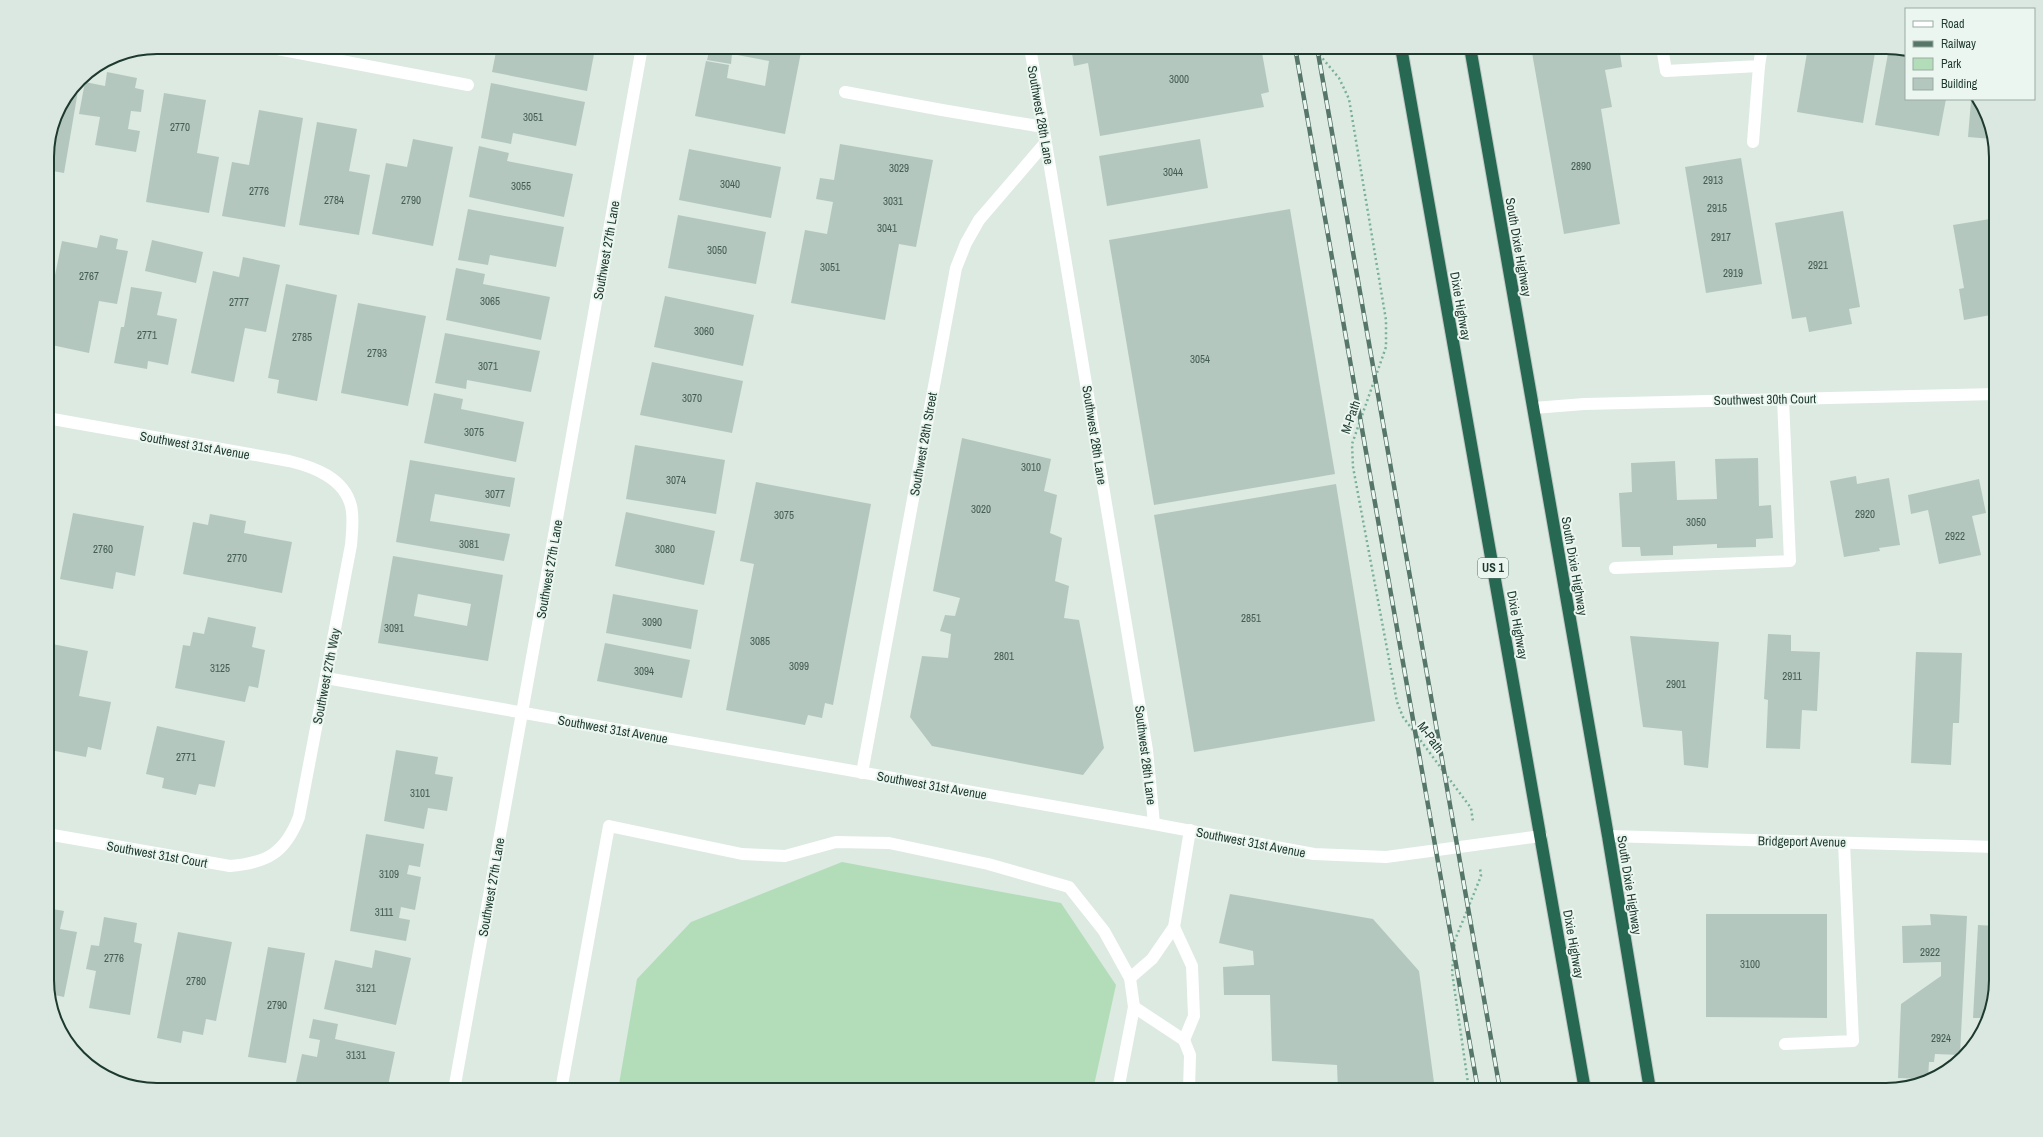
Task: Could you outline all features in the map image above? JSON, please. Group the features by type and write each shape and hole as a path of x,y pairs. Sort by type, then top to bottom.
{"highway":[{"name":"Dixie Highway","path":"1402,54 1584,1083"},
{"name":"South Dixie Highway","path":"1471,54 1608,836 1649,1083"}],"street":[{"path":"304,54 468,85"},
{"name":"Southwest 27th Lane","path":"455,1083 641,54"},
{"name":"Southwest 28th Lane","path":"1031,54 1147,750 1154,824"},
{"path":"1663,54 1666,71 1759,66"},
{"path":"1753,142 1761,54"},
{"path":"845,92 942,110 1043,126"},
{"name":"Southwest 28th Street","path":"862,773 956,268 966,243 979,220 1046,142"},
{"name":"Southwest 30th Court","path":"1534,408 1584,404 1989,394"},
{"path":"1615,568 1790,562 1783,399"},
{"name":"Southwest 31st Avenue","path":"54,419 289,461 314,468 338,484"},
{"name":"Southwest 27th Way","path":"266,859 278,851 288,839 299,817 326,678 351,545 351,506 347,495 338,484"},
{"name":"Southwest 31st Avenue","path":"326,678 1190,830 1314,854 1386,857 1541,836"},
{"path":"562,1083 609,826 742,854 785,856 836,842 889,843 988,864 1069,887 1104,931 1130,978 1134,1007 1119,1083"},
{"path":"1130,978 1152,959 1174,927 1190,830"},
{"name":"Southwest 31st Court","path":"54,835 217,865 250,864 266,859"},
{"name":"Bridgeport Avenue","path":"1608,836 1989,847"},
{"path":"1785,1044 1852,1041 1844,842"},
{"path":"1174,927 1192,966 1194,1016 1184,1040"},
{"path":"1134,1007 1184,1040 1190,1055 1189,1083"}],"path":[{"name":"M-Path","path":"1319,54 1339,78 1349,99 1386,320 1386,347 1352,444 1353,466 1397,702 1403,717 1471,808"},
{"path":"1468,1083 1452,972 1455,940 1481,876"}],"green space":[{"path":"842,862 1061,903 1116,985 1095,1083 619,1083 637,979 691,922"}],"building":[{"path":"496,54 594,54 587,91 492,72"},
{"path":"708,54 732,54 731,64 707,60"},
{"path":"732,54 801,54 785,134 695,116 706,61 729,65 727,78 765,86 769,61"},
{"path":"1072,54 1262,54 1269,92 1261,94 1264,107 1100,136 1088,63 1074,66"},
{"path":"1532,54 1620,54 1622,67 1605,70 1612,107 1601,109 1620,224 1564,234"},
{"path":"1807,54 1875,54 1863,123 1797,112"},
{"path":"1888,54 1905,56 1905,100 1946,100 1939,136 1875,125"},
{"path":"107,72 137,78 135,88 144,90 141,112 131,111 128,129 140,131 136,152 95,145 100,117 79,114 85,84 87,82 105,86"},
{"path":"491,83 585,102 576,146 513,133 511,144 481,138"},
{"path":"78,91 64,173 54,171 55,143 65,111"},
{"path":"164,93 206,100 197,153 219,157 209,213 146,202"},
{"path":"1971,101 1973,101 1984,124 1987,139 1968,137"},
{"path":"259,110 303,118 285,227 222,216 232,162 249,165"},
{"path":"317,122 357,129 349,171 370,175 359,235 299,225"},
{"path":"413,139 453,147 433,246 372,234 386,163 407,167"},
{"path":"1200,139 1208,188 1107,206 1099,156"},
{"path":"840,144 933,160 916,247 899,244 885,320 791,303 805,230 827,234 833,202 816,199 820,178 834,180"},
{"path":"479,146 509,153 507,161 573,174 564,217 469,197"},
{"path":"689,149 781,167 771,218 679,200"},
{"path":"1741,158 1762,284 1706,293 1685,167"},
{"path":"468,209 564,227 556,267 490,255 488,265 458,260"},
{"path":"1290,209 1335,474 1154,505 1109,240"},
{"path":"1843,211 1860,307 1849,309 1852,324 1809,332 1806,317 1792,319 1775,223"},
{"path":"678,215 766,232 756,284 668,268"},
{"path":"1989,219 1989,315 1964,320 1959,289 1964,288 1953,225"},
{"path":"100,235 118,239 116,249 128,251 117,304 99,301 89,353 54,346 54,280 62,241 97,248"},
{"path":"152,240 203,252 196,283 145,271"},
{"path":"243,257 280,265 266,332 245,328 234,382 191,373 213,271 239,277"},
{"path":"456,268 485,274 483,284 550,297 541,340 446,320"},
{"path":"286,284 337,295 317,401 277,393 279,380 268,378"},
{"path":"131,287 162,292 157,315 177,319 168,365 148,361 147,369 114,363 121,327 124,327"},
{"path":"665,296 754,315 743,366 654,347"},
{"path":"358,303 426,316 408,406 341,393"},
{"path":"445,333 540,351 531,392 467,380 466,389 435,383"},
{"path":"652,362 743,381 732,433 640,415"},
{"path":"434,393 463,399 461,409 524,422 516,462 424,443"},
{"path":"962,438 1051,459 1044,491 1057,495 1050,533 1062,538 1055,581 1069,586 1064,618 1079,620 1104,748 1083,775 932,746 910,717 922,656 948,658 951,634 940,631 945,615 955,616 960,598 933,591"},
{"path":"635,445 725,460 716,514 626,499"},
{"path":"1758,458 1759,506 1771,505 1773,538 1756,539 1756,547 1717,548 1717,544 1673,546 1673,555 1641,556 1640,547 1622,547 1619,493 1632,492 1631,463 1675,461 1677,500 1717,499 1715,459"},
{"path":"410,460 515,478 510,507 435,494 430,521 510,534 504,561 396,542"},
{"path":"1856,476 1857,484 1889,478 1900,545 1879,548 1880,551 1844,557 1830,481"},
{"path":"1979,479 1986,513 1972,516 1981,555 1939,564 1928,510 1911,514 1908,495"},
{"path":"756,482 871,504 833,705 825,703 822,718 808,715 805,725 726,710 754,564 740,561"},
{"path":"1336,484 1375,721 1194,752 1154,515"},
{"path":"626,512 715,531 704,585 615,566"},
{"path":"73,513 144,526 135,576 116,572 113,589 60,579"},
{"path":"210,514 246,521 244,533 292,542 282,593 183,574 193,522 208,525"},
{"path":"393,556 503,575 488,661 378,643","holes":["418,594 471,604 467,626 414,616"]},
{"path":"613,594 698,610 691,649 606,633"},
{"path":"208,617 256,627 252,647 265,650 258,688 249,686 245,702 175,688 183,645 190,646 193,632 204,634"},
{"path":"1768,634 1791,635 1791,651 1820,652 1817,711 1802,710 1800,749 1766,748 1768,700 1764,699"},
{"path":"1630,636 1719,642 1708,768 1684,765 1682,731 1643,727"},
{"path":"605,643 690,660 682,698 597,681"},
{"path":"54,644 88,651 79,696 111,702 101,750 88,747 86,757 54,751"},
{"path":"1916,652 1962,653 1959,723 1953,723 1951,765 1911,763"},
{"path":"157,726 225,741 215,787 199,784 196,795 162,788 164,778 146,774"},
{"path":"396,750 438,757 435,774 453,777 447,811 428,808 424,829 384,821"},
{"path":"366,834 424,844 420,867 409,865 407,874 421,877 415,910 401,907 399,918 410,920 406,941 350,931"},
{"path":"1230,894 1373,919 1419,971 1434,1083 1338,1083 1337,1065 1272,1061 1270,995 1224,995 1223,967 1254,965 1253,951 1219,943"},
{"path":"54,909 64,911 60,929 77,932 64,997 55,995 54,987"},
{"path":"1706,914 1827,914 1827,1018 1706,1017"},
{"path":"1930,914 1967,916 1960,1052 1957,1055 1935,1054 1934,1062 1929,1062 1928,1073 1925,1075 1914,1079 1898,1078 1901,1004 1941,976 1941,962 1903,963 1902,926 1931,925"},
{"path":"104,917 137,923 134,942 142,944 130,1015 89,1008 96,971 86,969 91,945 99,946"},
{"path":"1978,925 1989,926 1988,994 1981,1018 1973,1018"},
{"path":"178,932 232,942 216,1021 206,1019 203,1035 183,1031 181,1043 157,1038"},
{"path":"268,947 305,953 286,1063 248,1057"},
{"path":"375,950 411,958 396,1025 324,1009 335,960 372,968"},
{"path":"313,1019 338,1024 335,1039 395,1052 388,1083 296,1082 302,1054 317,1057 320,1040 309,1038"}],"railway":[{"path":"1296,54 1477,1083"},
{"path":"1318,54 1499,1083"}]}
